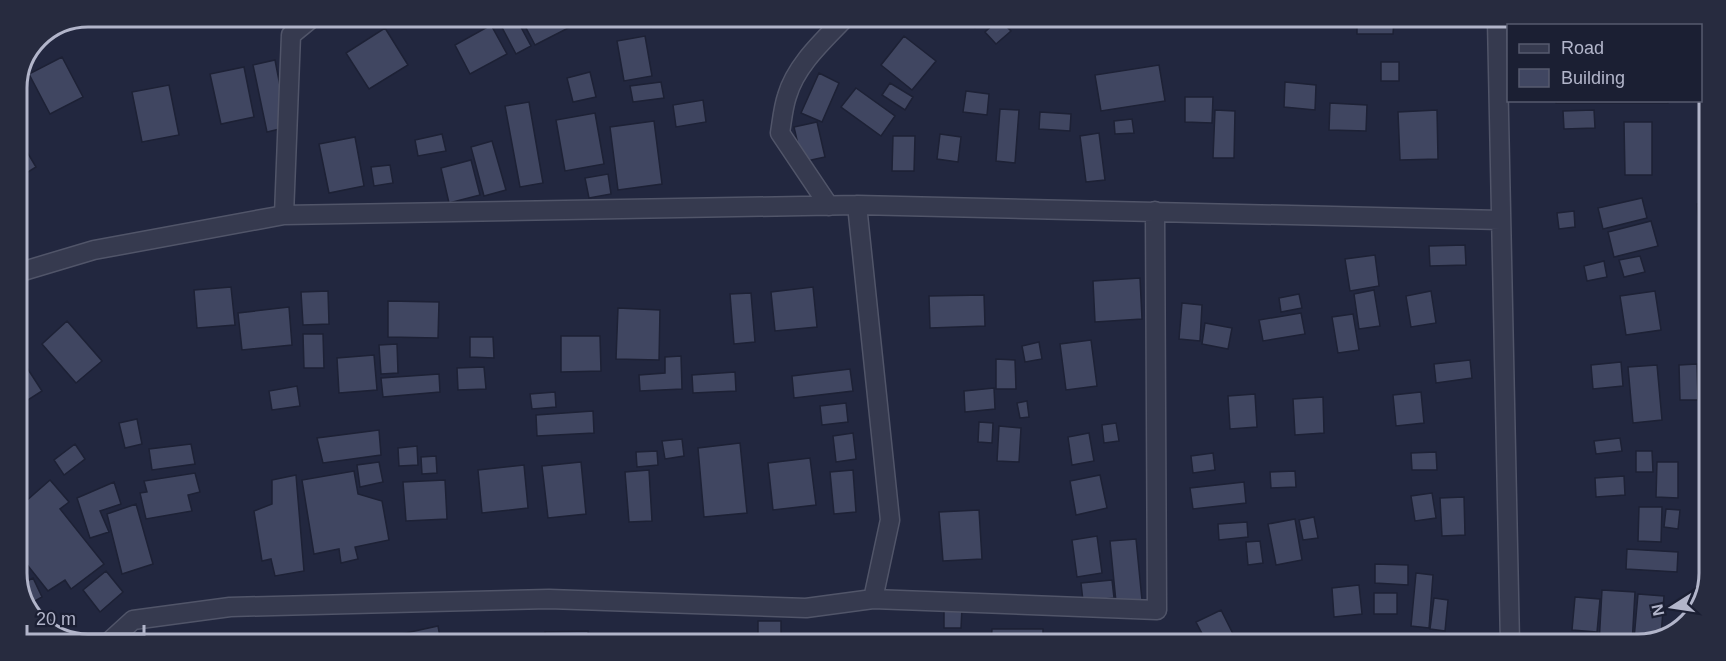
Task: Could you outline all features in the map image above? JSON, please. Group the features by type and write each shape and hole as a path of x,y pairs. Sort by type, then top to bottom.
{"street":[{"path":"285,215 291,35 301,27"},
{"path":"829,206 780,133 787,95 798,71 836,27"},
{"path":"1497,27 1510,634"},
{"path":"27,270 94,250 285,215 856,205 1501,220"},
{"path":"856,205 890,520 873,599"},
{"path":"118,634 133,620 230,607 549,599 806,608 873,599 1157,610 1155,212"}],"building":[{"path":"487,27 492,27 507,54 470,74 455,45"},
{"path":"502,27 521,27 531,46 516,54"},
{"path":"526,27 570,27 535,45"},
{"path":"990,27 1007,27 1011,31 996,44 985,32"},
{"path":"1357,27 1394,27 1393,34 1357,34"},
{"path":"385,28 408,65 369,89 346,53"},
{"path":"645,36 652,76 624,81 617,41"},
{"path":"904,36 936,61 912,90 881,65"},
{"path":"62,57 83,97 50,114 29,74"},
{"path":"275,60 288,127 267,132 253,65"},
{"path":"1381,62 1399,62 1399,81 1381,81"},
{"path":"1159,65 1165,101 1101,111 1095,75"},
{"path":"244,67 254,117 221,124 210,74"},
{"path":"590,72 596,97 573,102 567,78"},
{"path":"819,73 839,83 822,122 801,113"},
{"path":"661,82 664,98 633,102 630,86"},
{"path":"1285,82 1316,85 1315,110 1284,107"},
{"path":"890,83 913,97 905,110 882,95"},
{"path":"169,85 179,135 142,142 132,92"},
{"path":"856,88 895,116 881,136 841,107"},
{"path":"966,91 989,94 987,115 963,112"},
{"path":"1185,97 1213,97 1212,123 1185,122"},
{"path":"703,100 706,122 676,127 673,105"},
{"path":"529,102 543,183 520,187 505,106"},
{"path":"1556,102 1668,102 1668,103"},
{"path":"1330,103 1367,105 1366,131 1329,130"},
{"path":"1000,109 1019,110 1015,163 996,161"},
{"path":"1215,110 1235,111 1234,158 1213,158"},
{"path":"1437,110 1438,159 1400,160 1398,112"},
{"path":"1594,110 1595,128 1564,129 1563,111"},
{"path":"1040,112 1071,114 1070,131 1039,129"},
{"path":"595,113 604,164 565,171 556,120"},
{"path":"1132,119 1134,133 1115,134 1114,121"},
{"path":"654,121 662,184 618,190 610,127"},
{"path":"817,122 825,157 802,162 794,127"},
{"path":"1624,122 1652,122 1652,175 1625,175"},
{"path":"1099,133 1105,180 1086,182 1080,136"},
{"path":"442,134 446,151 418,156 415,140"},
{"path":"940,134 961,137 958,162 937,159"},
{"path":"893,136 915,136 914,171 892,171"},
{"path":"355,137 364,186 329,193 319,144"},
{"path":"492,141 506,190 484,196 471,147"},
{"path":"27,152 36,167 27,173"},
{"path":"471,160 480,195 449,203 441,168"},
{"path":"390,165 393,183 374,186 371,167"},
{"path":"608,174 611,194 589,198 585,178"},
{"path":"1642,198 1647,218 1603,229 1598,208"},
{"path":"1697,204 1699,204 1699,232"},
{"path":"1574,211 1575,227 1559,229 1557,213"},
{"path":"1651,221 1658,246 1614,257 1608,232"},
{"path":"1465,245 1466,265 1430,266 1429,246"},
{"path":"1375,255 1379,286 1350,291 1345,259"},
{"path":"1640,256 1645,272 1624,277 1619,260"},
{"path":"1604,261 1607,277 1587,281 1584,266"},
{"path":"1140,278 1142,319 1095,322 1093,281"},
{"path":"231,287 235,325 197,328 194,290"},
{"path":"813,287 817,327 775,331 771,292"},
{"path":"1374,290 1380,326 1359,329 1354,294"},
{"path":"328,291 329,324 303,325 301,292"},
{"path":"1431,291 1436,323 1411,327 1406,296"},
{"path":"1655,291 1661,330 1626,335 1620,296"},
{"path":"751,293 755,342 734,344 730,294"},
{"path":"1299,294 1302,308 1281,312 1279,298"},
{"path":"984,295 985,326 930,328 929,296"},
{"path":"388,301 439,302 438,338 388,337"},
{"path":"1182,303 1202,305 1200,341 1179,339"},
{"path":"289,307 292,345 242,350 238,313"},
{"path":"618,308 660,310 659,360 616,359"},
{"path":"1301,313 1305,334 1263,341 1259,320"},
{"path":"1353,314 1359,350 1338,353 1332,317"},
{"path":"67,321 102,361 76,383 42,344"},
{"path":"1205,323 1232,328 1228,349 1202,344"},
{"path":"303,334 323,334 324,368 304,368"},
{"path":"561,336 600,336 601,371 561,372"},
{"path":"470,337 493,337 494,358 470,357"},
{"path":"1091,340 1097,386 1066,390 1060,344"},
{"path":"1039,342 1042,359 1025,362 1022,346"},
{"path":"397,344 398,373 381,374 379,345"},
{"path":"374,355 377,390 339,393 337,358"},
{"path":"681,356 682,389 640,391 639,375 665,373 665,357"},
{"path":"996,359 1015,360 1016,389 996,389"},
{"path":"1470,360 1472,378 1436,383 1434,364"},
{"path":"1621,362 1623,386 1593,389 1591,365"},
{"path":"1697,364 1698,400 1680,400 1679,365"},
{"path":"1657,365 1662,420 1633,423 1628,367"},
{"path":"484,367 486,389 458,390 457,368"},
{"path":"27,368 42,391 27,401"},
{"path":"850,369 853,391 794,398 792,376"},
{"path":"735,372 736,391 693,393 692,375"},
{"path":"439,374 440,392 383,397 381,378"},
{"path":"297,386 300,406 272,410 269,391"},
{"path":"994,388 995,409 965,412 964,391"},
{"path":"555,392 556,407 532,409 530,394"},
{"path":"1421,392 1424,423 1396,426 1393,395"},
{"path":"1255,394 1257,427 1230,429 1228,396"},
{"path":"1323,397 1324,433 1295,435 1293,399"},
{"path":"1027,401 1029,417 1020,418 1017,403"},
{"path":"846,403 848,422 822,425 820,406"},
{"path":"593,411 594,433 537,436 536,415"},
{"path":"137,419 142,444 125,448 119,423"},
{"path":"979,422 993,423 992,443 978,442"},
{"path":"1116,423 1119,441 1104,443 1102,425"},
{"path":"999,426 1021,428 1019,462 997,461"},
{"path":"379,430 381,455 323,463 317,438"},
{"path":"853,433 856,459 836,462 833,436"},
{"path":"1089,433 1094,461 1072,465 1068,437"},
{"path":"1620,438 1622,451 1596,454 1594,441"},
{"path":"682,439 684,456 665,459 662,441"},
{"path":"740,443 747,513 704,517 698,448"},
{"path":"75,444 85,459 64,475 54,460"},
{"path":"191,444 195,464 152,470 149,449"},
{"path":"417,446 418,465 399,466 398,448"},
{"path":"657,451 658,465 637,467 636,452"},
{"path":"1636,451 1652,451 1653,472 1636,472"},
{"path":"1436,452 1437,470 1412,470 1411,453"},
{"path":"1213,453 1215,470 1193,473 1191,456"},
{"path":"436,456 437,473 422,474 421,457"},
{"path":"810,458 816,505 773,510 768,463"},
{"path":"379,462 383,482 360,487 357,465"},
{"path":"581,462 586,514 548,518 542,466"},
{"path":"1657,462 1678,462 1678,498 1656,497"},
{"path":"524,465 528,508 482,513 478,470"},
{"path":"649,470 652,521 629,522 625,472"},
{"path":"853,470 856,512 834,514 830,472"},
{"path":"354,471 358,494 382,501 389,540 355,547 358,559 341,563 339,549 314,554 302,480"},
{"path":"1295,471 1296,487 1271,488 1270,472"},
{"path":"195,473 200,492 188,495 192,511 146,519 140,493 147,492 144,481"},
{"path":"296,475 304,571 275,576 271,559 262,561 254,511 272,504 272,480"},
{"path":"1100,475 1107,508 1076,515 1070,481"},
{"path":"1624,476 1625,495 1596,497 1595,478"},
{"path":"50,480 69,502 60,509 104,564 71,589 65,580 48,591 27,565 27,500"},
{"path":"445,480 447,519 406,521 403,482"},
{"path":"114,482 121,504 100,511 109,532 90,538 77,498"},
{"path":"1244,482 1246,503 1193,509 1190,488"},
{"path":"1432,493 1436,518 1415,521 1411,496"},
{"path":"1464,497 1465,535 1442,536 1440,498"},
{"path":"136,504 153,564 122,574 107,514"},
{"path":"1639,507 1662,507 1661,542 1638,541"},
{"path":"1666,509 1680,510 1678,529 1664,527"},
{"path":"979,510 982,559 943,561 939,512"},
{"path":"1314,517 1318,538 1303,540 1299,520"},
{"path":"1295,519 1302,560 1276,565 1268,524"},
{"path":"1247,522 1248,537 1219,540 1218,524"},
{"path":"1097,536 1102,573 1077,577 1072,540"},
{"path":"1136,539 1142,600 1116,602 1110,541"},
{"path":"1260,541 1263,563 1248,565 1246,542"},
{"path":"1627,549 1678,552 1677,572 1626,569"},
{"path":"1375,564 1408,565 1408,585 1375,583"},
{"path":"106,571 123,592 100,612 83,590"},
{"path":"1416,573 1433,575 1429,628 1411,626"},
{"path":"33,578 42,597 34,601 27,581"},
{"path":"1112,580 1114,598 1083,601 1081,583"},
{"path":"1359,585 1362,614 1334,617 1332,588"},
{"path":"1602,590 1635,592 1633,634 1600,634"},
{"path":"1374,593 1397,593 1397,614 1374,614"},
{"path":"1638,594 1664,596 1662,629 1634,634"},
{"path":"1575,597 1600,599 1597,632 1572,630"},
{"path":"1434,598 1448,600 1445,631 1430,629"},
{"path":"944,607 962,607 961,628 944,628"},
{"path":"1221,610 1233,634 1202,634 1196,622"},
{"path":"758,621 781,621 781,634 758,634"},
{"path":"438,626 440,634 401,634"},
{"path":"992,629 1043,629 1043,634 992,634"},
{"path":"588,631 588,634 545,634 545,632"}]}
